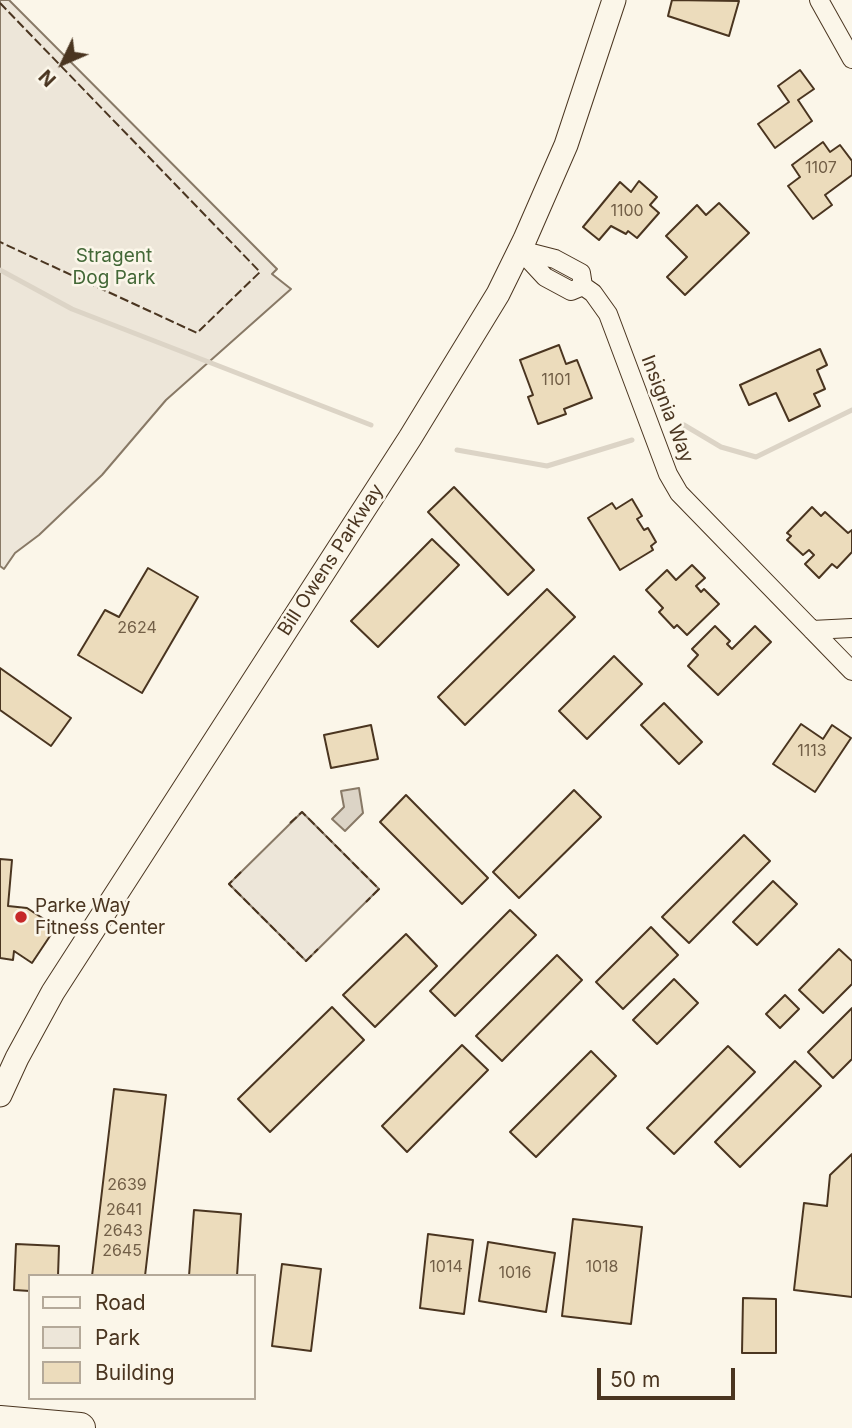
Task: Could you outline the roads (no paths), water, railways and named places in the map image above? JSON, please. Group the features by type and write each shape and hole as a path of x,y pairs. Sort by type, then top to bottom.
{"highway":[{"path":"0,1421 80,1428"}],"main road":[{"name":"Bill Owens Parkway","path":"0,1095 53,992 411,438 483,319 520,250 566,145 614,0"}],"street":[{"path":"820,0 852,59"},
{"name":"Insignia Way","path":"520,250 545,277 571,290 583,286 593,293 608,314 668,474 679,493 852,671"},
{"path":"812,630 852,628"}],"waterway":[{"path":"0,270 72,309 371,425"},
{"path":"684,425 721,447 756,457 852,410"},
{"path":"457,450 547,466 632,440"}],"place":[{"name":"Parke Way Fitness Center","path":"21,917"}],"park label":[{"name":"Stragent Dog Park","path":"114,267"}]}
